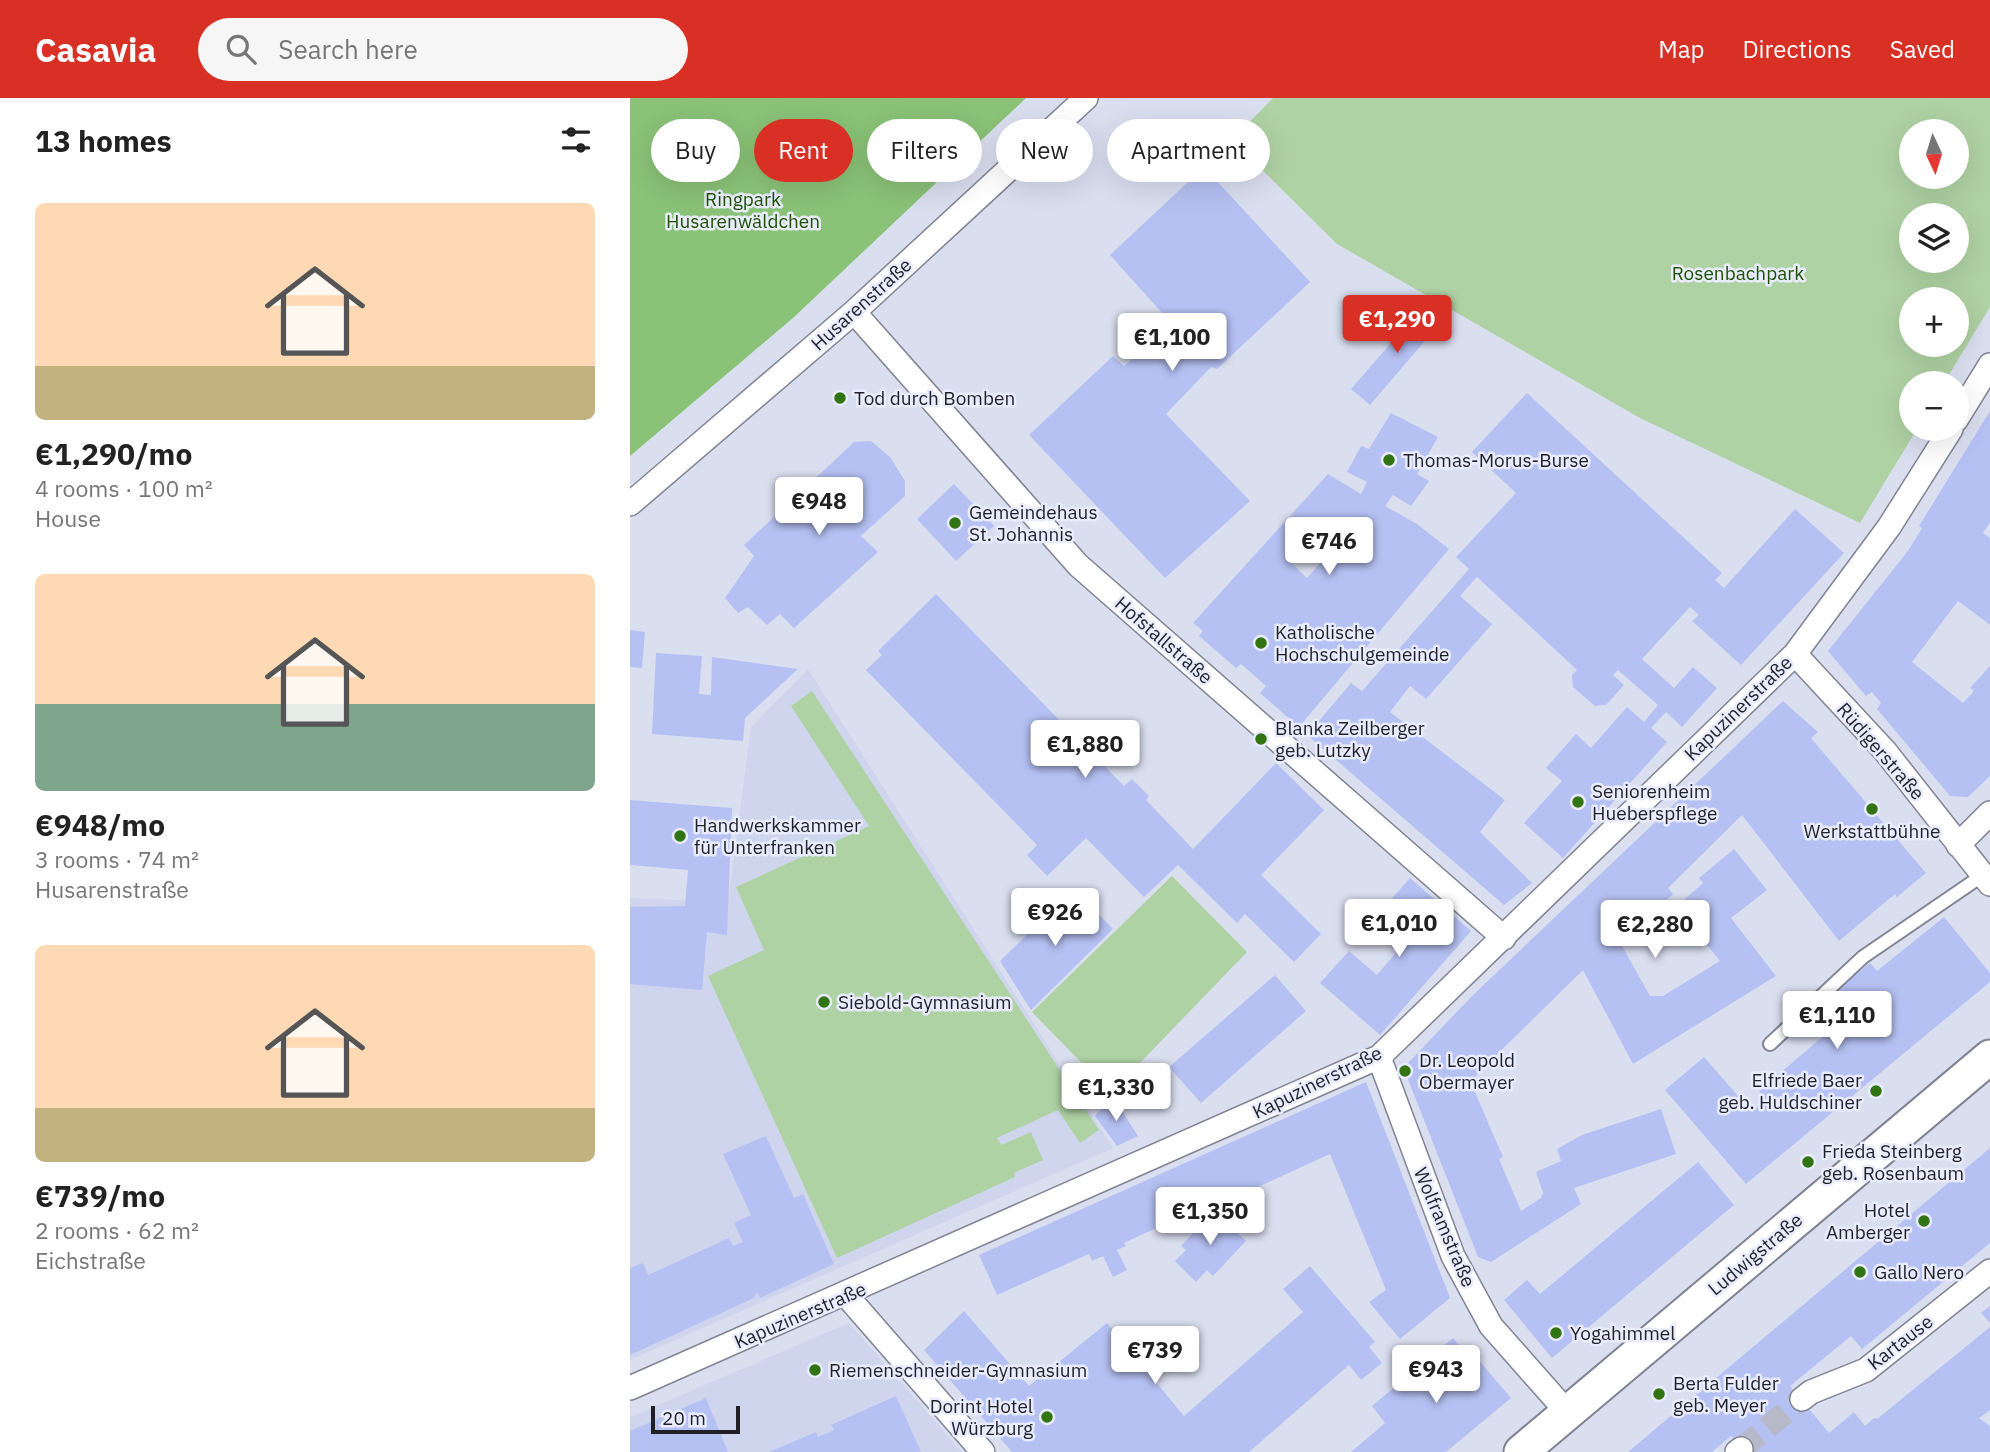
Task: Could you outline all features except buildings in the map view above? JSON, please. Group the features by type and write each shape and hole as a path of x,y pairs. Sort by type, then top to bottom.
{"street":[{"name":"Husarenstraße","path":"630,504 854,312 1086,98"},
{"name":"Hofstallstraße","path":"854,312 1078,565 1504,938"},
{"path":"1969,399 1990,365"},
{"name":"Kapuzinerstraße","path":"630,1388 846,1295 1379,1057 1795,654 1889,527 1943,441"},
{"name":"Rüdigerstraße","path":"1795,654 1885,751 1986,879"},
{"path":"1958,845 1990,813"},
{"name":"Wolframstraße","path":"1379,1057 1459,1267 1490,1326 1567,1412"},
{"name":"Ludwigstraße","path":"1521,1452 1990,1057"},
{"name":"Kartause","path":"1802,1399 1866,1370 1990,1271"},
{"path":"846,1295 984,1452"}],"lane":[{"path":"1770,1044 1863,957 1986,879"}],"shaded area":[{"name":"Siebold-Gymnasium","path":"808,669 1113,1148 630,1360 630,898 728,902 751,727"},
{"name":"Riemenschneider-Gymnasium","path":"849,1323 962,1452 630,1452 630,1417"}],"green space":[{"name":"Ringpark Husarenwäldchen","path":"630,98 1026,98 1004,119 996,119 996,126 982,140 982,119 867,119 867,182 937,182 793,318 630,456"},
{"name":"Rosenbachpark","path":"1273,98 1990,98 1990,307 1969,342 1969,287 1899,287 1899,357 1960,357 1951,371 1899,371 1899,441 1910,441 1860,523 1640,418 1337,244 1270,178 1270,119 1252,119"},
{"path":"812,691 1099,1130 1080,1143 1058,1110 997,1138 1001,1145 1031,1132 1043,1160 1014,1173 1015,1177 837,1258 708,976 764,950 736,887 869,826 791,706"},
{"path":"1172,876 1247,952 1111,1093 1032,1012"}],"tunnel":[{"path":"1741,1449 1802,1399"}],"place":[{"name":"Tod durch Bomben","path":"840,398"},
{"name":"Thomas-Morus-Burse","path":"1389,460"},
{"name":"Gemeindehaus St. Johannis","path":"955,523"},
{"name":"Katholische Hochschulgemeinde","path":"1261,643"},
{"name":"Blanka Zeilberger geb. Lutzky","path":"1261,739"},
{"name":"Seniorenheim Hueberspflege","path":"1578,802"},
{"name":"Werkstattbühne","path":"1872,809"},
{"name":"Handwerkskammer für Unterfranken","path":"680,836"},
{"name":"Siebold-Gymnasium","path":"824,1002"},
{"name":"Dr. Leopold Obermayer","path":"1405,1071"},
{"name":"Elfriede Baer geb. Huldschiner","path":"1876,1091"},
{"name":"Frieda Steinberg geb. Rosenbaum","path":"1808,1162"},
{"name":"Hotel Amberger","path":"1924,1221"},
{"name":"Gallo Nero","path":"1860,1272"},
{"name":"Yogahimmel","path":"1556,1333"},
{"name":"Riemenschneider-Gymnasium","path":"815,1370"},
{"name":"Berta Fulder geb. Meyer","path":"1659,1394"},
{"name":"Dorint Hotel Würzburg","path":"1047,1417"}]}
